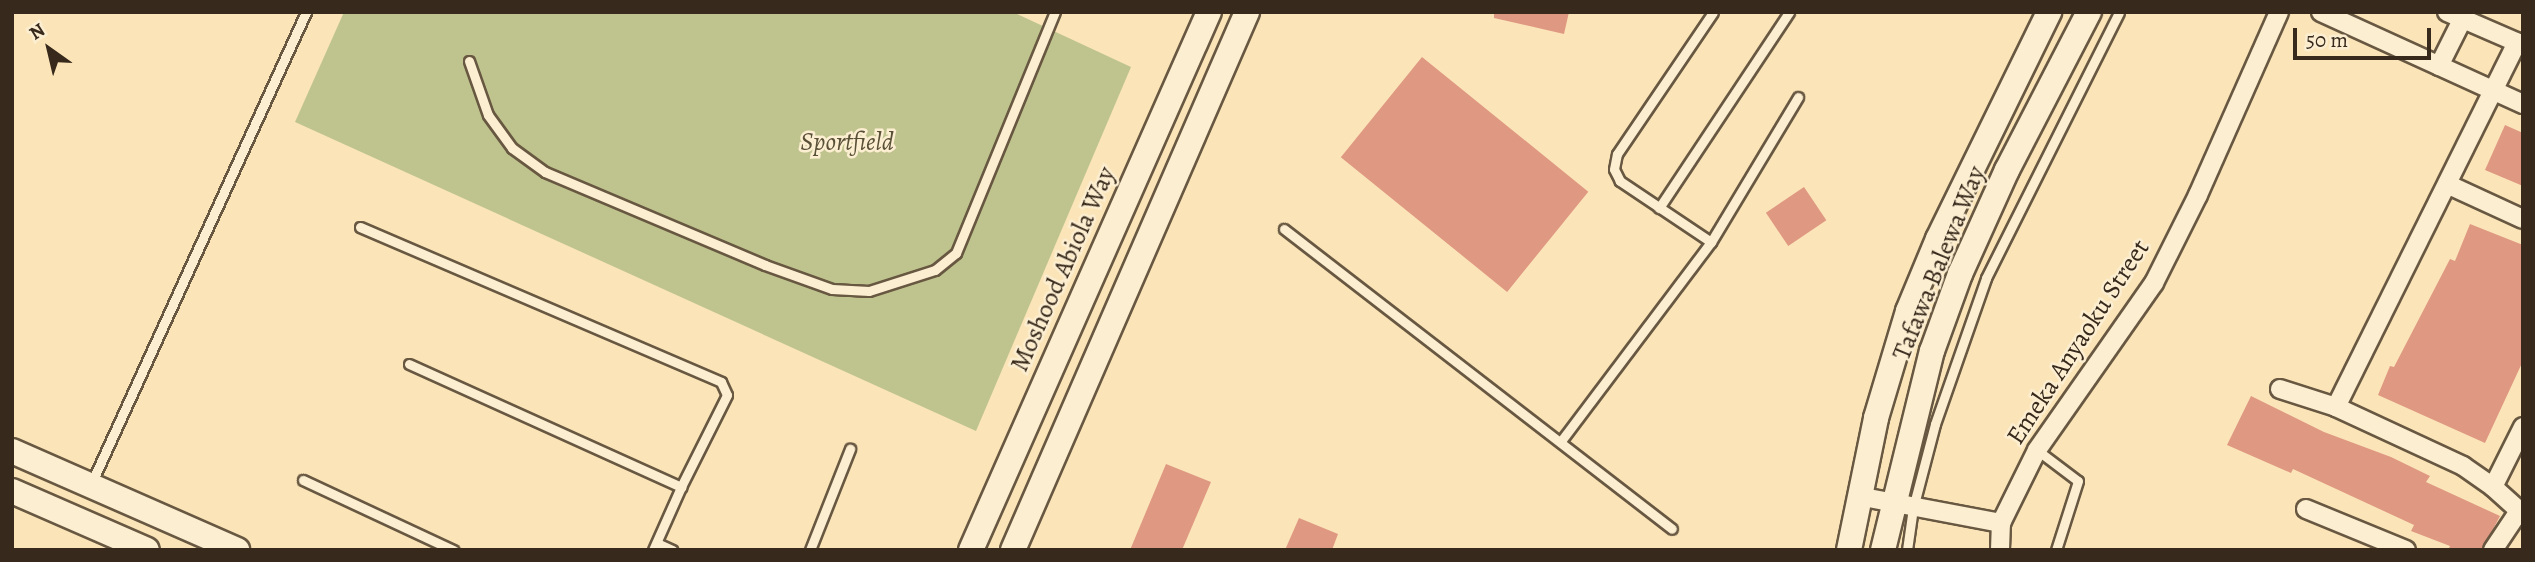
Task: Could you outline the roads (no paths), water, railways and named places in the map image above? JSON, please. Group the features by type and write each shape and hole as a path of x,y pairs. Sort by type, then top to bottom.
{"main road":[{"name":"Moshood Abiola Way","path":"971,550 1209,12"},
{"path":"1013,550 1247,12"},
{"name":"Tafawa Balewa Way","path":"1849,550 1876,418 1908,312 1944,227 2049,12"},
{"name":"Tafawa Balewa Way","path":"1883,550 1902,506 1932,351 1960,274 2007,170 2089,12"},
{"path":"1128,197 1161,211"},
{"path":"12,452 237,550"},
{"path":"12,491 147,550"}],"street":[{"name":"Emeka Anyaoku Street","path":"2000,550 2001,523 2037,450 2154,283 2198,195 2279,12"},
{"path":"2321,12 2523,104"},
{"path":"2336,407 2493,92 2520,44 2455,16 2439,66"},
{"path":"2449,184 2523,219"},
{"path":"2280,389 2336,407 2463,466 2493,487 2521,513 2493,550"},
{"path":"2493,487 2523,426"},
{"path":"1858,496 2001,523"},
{"path":"2306,509 2406,550"}],"lane":[{"path":"91,486 306,12"},
{"path":"469,61 488,115 512,148 545,172 765,265 832,289 869,291 909,281 935,270 956,253 1055,12"},
{"path":"1711,242 1620,181 1614,169 1617,154 1713,12"},
{"path":"1658,208 1789,12"},
{"path":"1907,550 1902,506 1935,424 1986,278 2119,12"},
{"path":"1561,441 1711,242 1798,97"},
{"path":"360,227 721,382 727,396 655,546 672,550"},
{"path":"1284,229 1672,529"},
{"path":"409,365 681,487"},
{"path":"810,550 850,449"},
{"path":"2037,450 2078,481 2056,550"},
{"path":"303,480 453,550"}],"park label":[{"name":"Sportfield","path":"847,142"}]}
